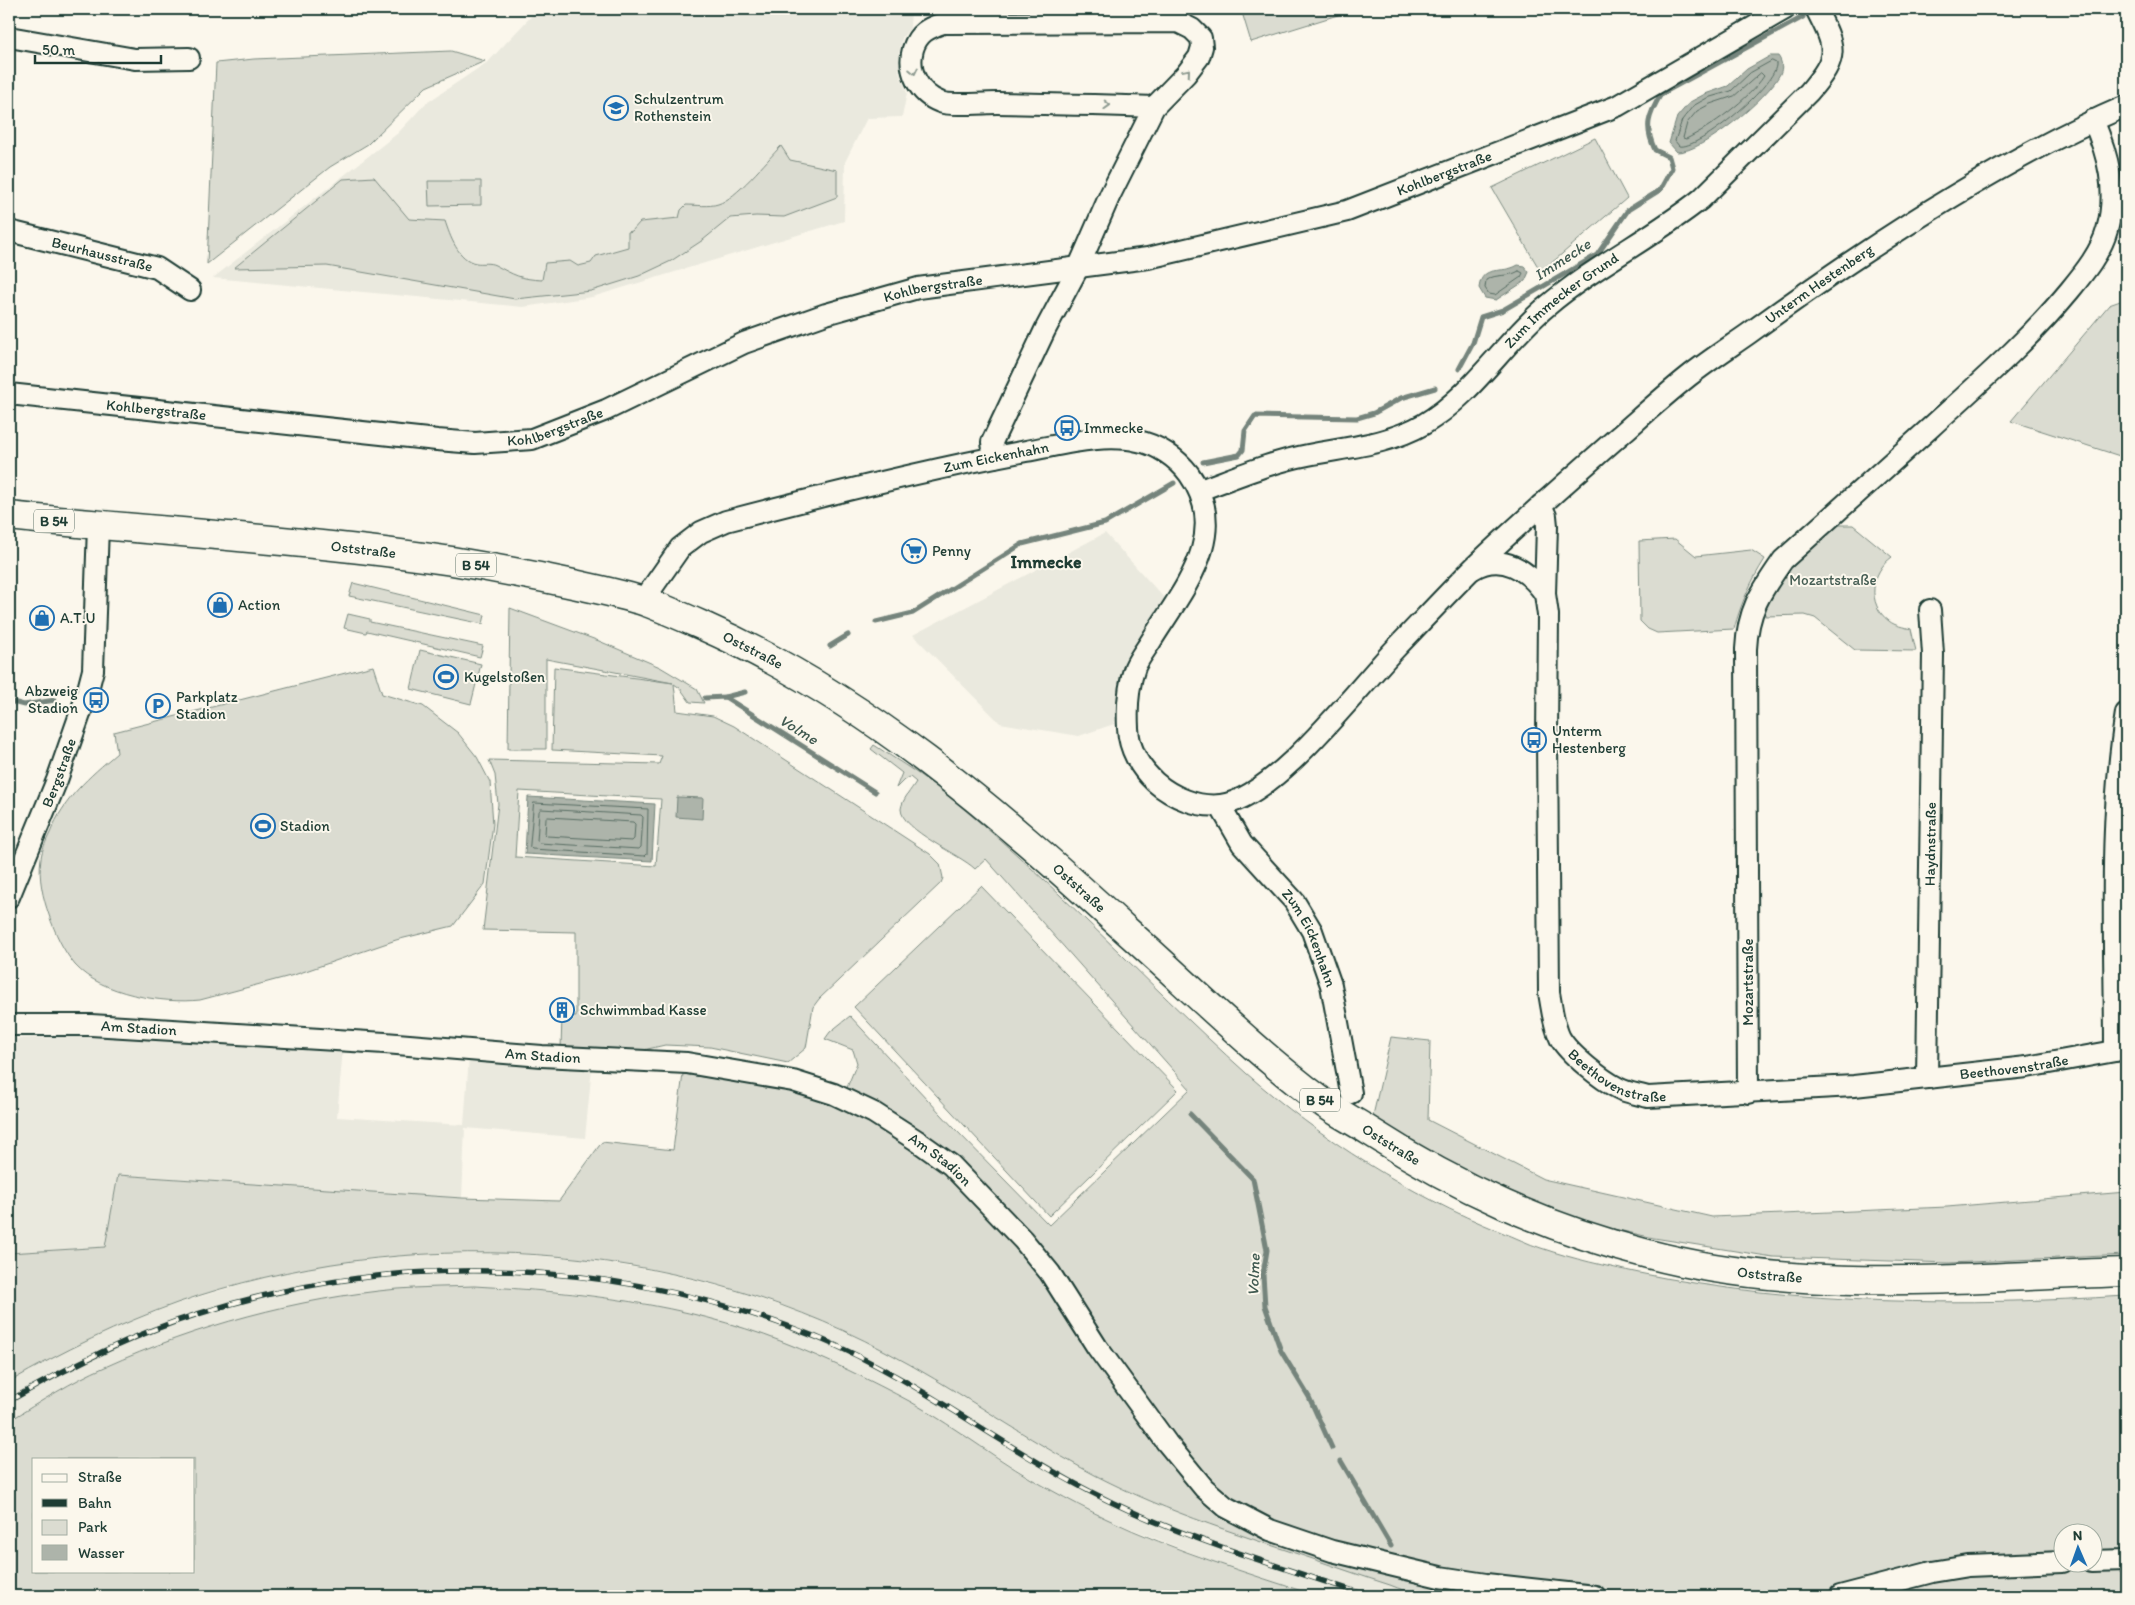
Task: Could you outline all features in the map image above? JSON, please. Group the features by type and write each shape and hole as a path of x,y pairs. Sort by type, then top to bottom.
{"main road":[{"name":"Oststraße","path":"9,516 98,526 252,538 393,552 512,570 643,601 701,625 800,674 874,722 942,771 1008,823 1236,1030 1326,1105 1459,1184 1510,1209 1586,1237 1654,1256 1719,1269 1788,1276 1918,1280 2126,1272"}],"street":[{"name":"Kohlbergstraße","path":"9,394 437,440 475,443 532,440 606,410 744,343 826,314 918,288 1148,258 1347,211 1617,106 1785,9"},
{"name":"Zum Immecker Grund","path":"1200,490 1306,455 1379,442 1423,424 1453,403 1521,330 1547,306 1636,243 1681,215 1701,199 1809,92 1822,76 1831,59 1833,50 1816,9"},
{"path":"994,457 992,442 1045,330 1079,266 1110,195 1154,107 1199,58 1202,47 1201,38 1192,29 1178,22 943,23 927,28 916,41 912,56 913,75 924,92 941,103 1154,107"},
{"path":"9,37 135,59 189,58"},
{"name":"Unterm Hestenberg","path":"1137,760 1152,780 1175,796 1197,804 1220,806 1243,798 1266,784 1290,764 1389,655 1471,570 1540,505 1690,374 1826,278 1917,217 1989,175 2093,120 2126,106"},
{"name":"Mozartstraße","path":"1748,1093 1746,649 1749,619 1759,594 1783,560 1986,377 2045,320 2088,268 2107,231 2112,206 2112,185 2104,146 2093,120"},
{"name":"Beurhausstraße","path":"9,231 157,268 190,290"},
{"name":"Zum Eickenhahn","path":"643,601 680,548 701,532 726,521 932,469 1089,440 1120,438 1139,441 1168,454 1184,467 1200,490 1206,523 1205,542 1197,565 1135,668 1128,700 1127,718 1129,739 1137,760"},
{"path":"1540,505 1546,516 1547,526 1545,594"},
{"name":"Bergstraße","path":"10,887 57,780 86,698 93,670 98,526"},
{"name":"Unterm Hestenberg","path":"1471,570 1478,566 1492,563 1511,564 1525,571 1536,581 1545,594"},
{"name":"Beethovenstraße","path":"1545,594 1548,615 1549,993 1554,1019 1561,1038 1592,1070 1619,1089 1648,1097 1854,1086 2027,1067 2121,1050"},
{"name":"Haydnstraße","path":"1927,1078 1933,654 1930,610"},
{"path":"2121,1050 2115,832 2117,788 2126,713"},
{"name":"Zum Eickenhahn","path":"1220,806 1242,844 1294,901 1312,932 1331,985 1350,1093"},
{"name":"Am Stadion","path":"9,1025 100,1026 385,1043 542,1056 687,1063 794,1081 842,1098 874,1113 951,1165 1023,1240 1050,1273 1097,1346 1167,1443 1204,1488 1226,1507 1270,1530 1332,1551 1440,1577 1595,1596"},
{"path":"2102,1561 2126,1560"},
{"path":"1840,1596 1932,1572 1968,1566 2052,1562"}],"shaded area":[{"path":"538,9 911,9 910,28 902,38 899,56 899,72 907,93 902,117 867,118 845,162 844,221 592,297 523,307 213,278 398,133 425,104 489,61"},
{"path":"1105,533 1166,600 1121,675 1114,724 1079,736 1000,723 913,635"},
{"path":"80,1036 167,1037 343,1048 337,1117 464,1125 469,1057 592,1067 585,1138 465,1128 462,1198 118,1175 105,1247 9,1253 9,1039"},
{"path":"497,1253 584,1259 671,1274 743,1293 810,1316 882,1349 944,1383 1021,1433 1079,1467 1133,1494 1182,1514 1423,1596 1317,1596 1220,1564 1107,1519 1047,1488 912,1403 854,1373 782,1342 712,1319 640,1302 558,1291 474,1286 398,1289 320,1301 248,1317 176,1339 104,1367 9,1421 9,1382 58,1354 118,1326 179,1303 258,1279 322,1265 411,1255"}],"green space":[{"path":"1241,9 1357,9 1251,42"},
{"path":"451,51 485,61 426,87 368,144 330,167 207,264 216,63 254,59"},
{"path":"1595,138 1627,198 1541,272 1492,188"},
{"path":"781,146 790,160 837,170 837,197 784,217 756,216 730,218 703,240 671,261 639,276 591,291 515,299 327,266 234,268 343,179 374,177 409,219 445,221 456,247 470,261 493,264 517,276 542,280 545,263 570,261 578,266 591,263 596,256 628,247 628,232 632,231 640,222 679,218 681,210 686,205 711,205 725,201 742,187"},
{"path":"428,181 481,181 481,205 429,206"},
{"path":"2126,299 2126,458 2011,421 2109,305"},
{"name":"Mozartstraße","path":"1831,525 1853,525 1892,557 1879,571 1874,588 1874,597 1882,614 1889,621 1911,629 1916,651 1855,650 1815,618 1805,615 1765,616 1767,602 1780,577"},
{"name":"Mozartstraße","path":"1675,539 1696,556 1751,550 1765,559 1747,592 1734,629 1657,633 1648,629 1640,621 1639,541"},
{"path":"353,583 485,615 483,624 349,596"},
{"path":"510,608 599,641 660,667 697,689 704,703 690,702 680,688 674,684 677,711 713,716 734,726 930,854 940,864 943,878 941,883 819,999 813,1007 806,1048 788,1063 710,1047 665,1045 639,1051 561,1048 562,1016 576,1016 576,932 483,930 498,804 495,775 489,760 659,764 662,756 552,750 554,667 673,683 546,659 546,749 508,749","holes":["519,791 661,799 656,866 515,857"]},
{"path":"348,614 370,619 370,622 483,646 480,657 367,631 366,633 344,628"},
{"name":"Kugelstoßen","path":"420,650 481,664 471,704 411,689"},
{"path":"373,666 382,694 423,706 458,733 477,757 490,782 493,824 485,884 453,926 396,940 294,975 200,1000 169,1000 133,995 100,983 86,975 75,965 54,928 43,895 40,865 42,852 62,809 78,789 117,753 114,732"},
{"path":"874,745 912,770 975,818 1015,853 1207,1037 1275,1098 1336,1143 1399,1183 1466,1217 1536,1246 1577,1259 1699,1284 1760,1292 1882,1301 1943,1302 2126,1296 2126,1553 2102,1554 2102,1522 2052,1522 2052,1557 1796,1596 1702,1596 1613,1591 1483,1579 1390,1560 1269,1520 1237,1504 1212,1484 1186,1454 1101,1335 943,1147 904,1119 846,1090 857,1063 853,1050 825,1039 830,1032 850,1016 954,1128 1049,1225 1190,1089 986,859 975,869 921,834 911,825 904,817 901,809 916,782 910,777 896,788 902,773 871,749"},
{"path":"981,886 1178,1090 1049,1216 854,1007"},
{"path":"1391,1037 1430,1041 1428,1120 1543,1179 1712,1217 1947,1207 2126,1192 2126,1255 1949,1263 1773,1257 1654,1238 1551,1215 1454,1172 1372,1120"},
{"path":"683,1074 778,1088 818,1098 875,1125 932,1162 986,1214 1031,1265 1166,1458 1199,1498 1221,1516 1274,1539 1526,1596 1425,1596 1195,1519 1108,1482 1031,1439 885,1351 802,1313 716,1285 627,1265 536,1255 445,1253 354,1261 264,1277 177,1303 134,1320 71,1349 9,1382 9,1253 105,1247 118,1175 462,1198 559,1201 602,1142 673,1150"},
{"path":"474,1286 553,1292 631,1302 707,1318 783,1342 848,1370 911,1402 1033,1480 1107,1519 1185,1551 1317,1596 9,1596 9,1421 80,1379 140,1352 211,1327 248,1316 323,1299 360,1293 426,1287"},
{"path":"2126,1568 2126,1596 1872,1596 1938,1580 1978,1574 2052,1571 2102,1572 2102,1569"}],"water":[{"path":"1770,56 1778,56 1782,69 1763,96 1718,134 1688,150 1677,152 1669,143 1677,117 1690,102 1705,94 1728,86 1747,69"},
{"path":"1518,265 1524,266 1529,272 1525,281 1496,300 1485,298 1479,288 1484,275 1488,272 1512,268"},
{"path":"528,797 655,804 652,861 525,854"},
{"path":"677,797 703,798 702,819 676,817"}],"waterway":[{"name":"Immecke","path":"1459,369 1473,343 1481,317 1503,310 1597,255 1628,210 1660,190 1672,168 1669,157 1655,150 1649,135 1650,115 1661,94 1803,17"},
{"name":"Immecke","path":"1203,462 1239,455 1243,450 1245,431 1255,416 1357,418 1374,413 1401,398 1435,388"},
{"name":"Immecke","path":"876,622 913,613 1022,544 1105,523 1174,483"},
{"name":"Immecke","path":"830,646 848,635"},
{"name":"Immecke","path":"725,697 745,692"},
{"name":"Volme","path":"705,698 725,697 875,792"},
{"name":"Volme","path":"9,701 24,705 55,700"},
{"name":"Volme","path":"1190,1114 1253,1179 1267,1250 1263,1275 1265,1306 1281,1351 1309,1397 1332,1448"},
{"name":"Volme","path":"1341,1461 1391,1546"},
{"name":"Volme","path":"1435,1590 1465,1596"}],"railway":[{"path":"9,1401 55,1375 126,1341 176,1321 277,1292 354,1279 432,1272 510,1271 588,1278 665,1291 742,1311 816,1337 887,1371 1055,1472 1123,1507 1227,1549 1369,1596"}],"place":[{"name":"Schulzentrum Rothenstein","path":"616,108"},
{"name":"Immecke","path":"1067,428"},
{"name":"Penny","path":"914,551"},
{"name":"Action","path":"220,605"},
{"name":"A.T.U","path":"42,618"},
{"name":"Kugelstoßen","path":"446,677"},
{"name":"Abzweig Stadion","path":"96,700"},
{"name":"Parkplatz Stadion","path":"158,706"},
{"name":"Unterm Hestenberg","path":"1534,740"},
{"name":"Stadion","path":"263,826"},
{"name":"Schwimmbad Kasse","path":"562,1010"}],"district":[{"name":"Immecke","path":"1046,562"}]}
